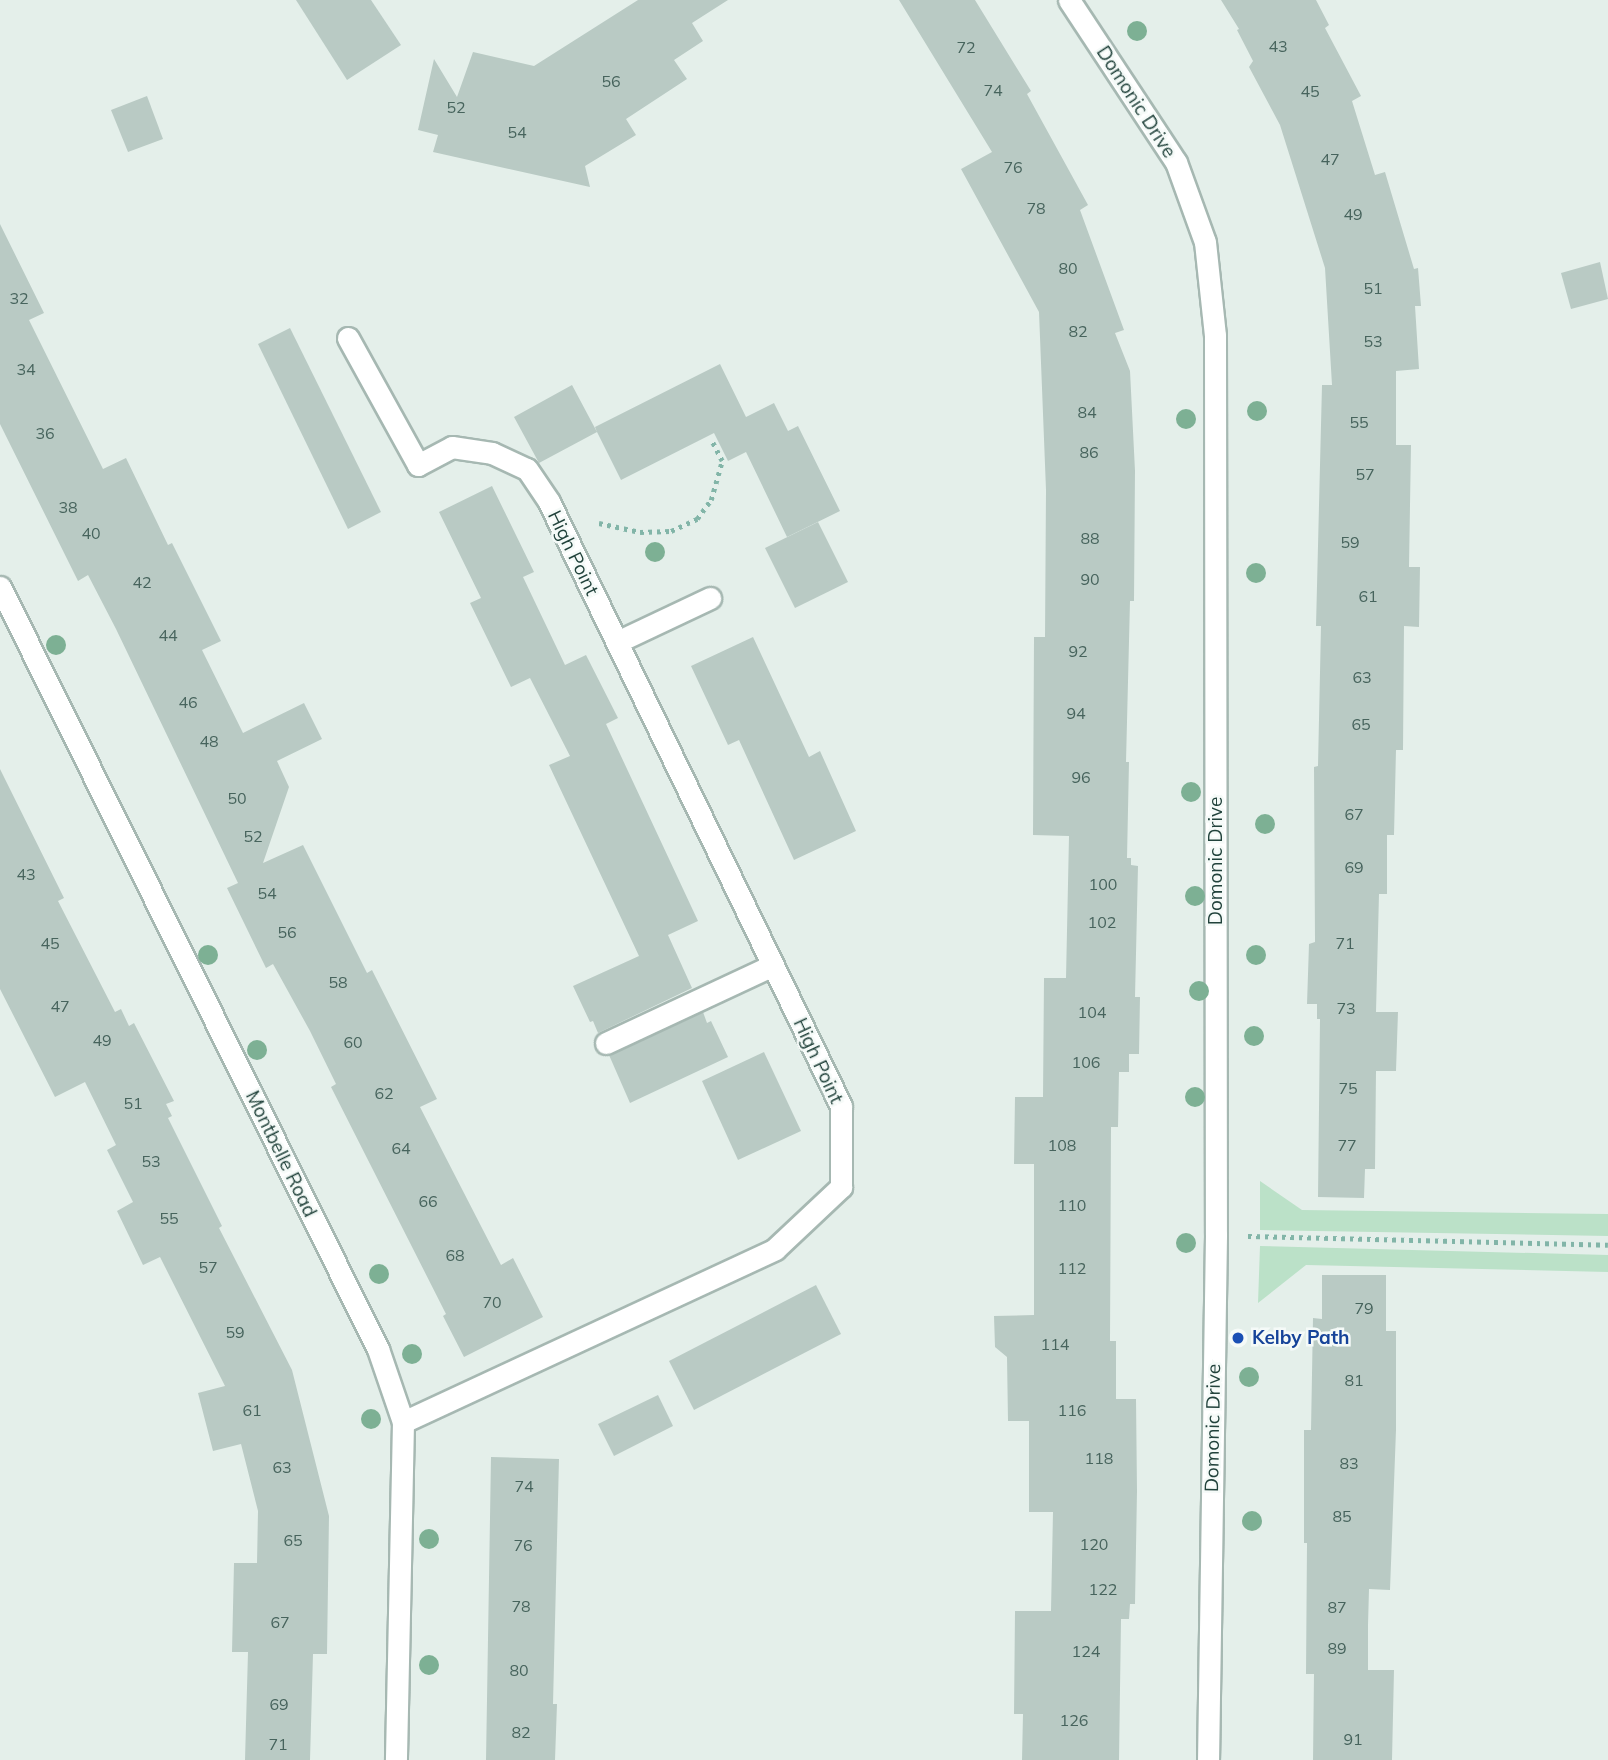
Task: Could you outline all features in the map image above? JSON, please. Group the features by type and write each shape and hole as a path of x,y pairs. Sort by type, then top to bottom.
{"street":[{"name":"Domonic Drive","path":"1069,0 1176,162 1205,242 1215,335 1216,1235 1208,1760"},
{"name":"High Point","path":"348,338 418,465 452,447 492,453 527,469 551,508 841,1106 841,1187 775,1249 403,1422"},
{"name":"Montbelle Road","path":"0,587 378,1349 403,1422 396,1760"},
{"path":"617,642 709,598"},
{"path":"606,1042 773,965"}],"path":[{"path":"551,508 640,532 671,531 697,519 711,500 722,461 712,441"},
{"path":"1216,1235 1608,1245"}],"green space":[{"path":"1260,1181 1302,1210 1608,1214 1608,1236 1260,1230"},
{"path":"1260,1246 1608,1255 1608,1272 1306,1265 1258,1303"}],"building":[{"path":"296,0 371,0 401,45 347,80"},
{"path":"638,0 728,0 692,23 703,41 674,60 687,79 626,119 636,135 585,166 590,187 433,152 438,135 418,130 434,59 457,97 473,52 534,66"},
{"path":"899,0 975,0 1031,91 1027,94 1088,205 1080,210 1124,330 1115,333 1130,371 1135,471 1134,601 1130,601 1126,762 1129,762 1127,858 1131,858 1131,865 1138,866 1135,997 1140,997 1139,1054 1129,1054 1129,1072 1119,1072 1118,1127 1111,1127 1110,1341 1116,1341 1116,1399 1136,1399 1137,1491 1135,1604 1130,1604 1129,1619 1121,1619 1119,1760 1022,1760 1023,1714 1014,1714 1015,1611 1051,1611 1053,1512 1029,1512 1029,1421 1008,1421 1007,1357 995,1347 994,1316 1034,1315 1034,1164 1014,1164 1015,1097 1043,1097 1044,978 1066,978 1069,836 1033,835 1034,637 1045,637 1046,490 1039,312 961,169 992,152"},
{"path":"1221,0 1316,0 1329,25 1325,28 1361,96 1352,101 1375,175 1385,172 1414,269 1418,268 1421,306 1415,306 1419,369 1396,371 1396,445 1411,445 1409,567 1420,567 1419,627 1404,626 1403,750 1396,750 1394,835 1387,835 1387,894 1379,894 1376,1012 1398,1012 1396,1071 1376,1071 1375,1169 1365,1169 1364,1198 1318,1197 1320,1019 1317,1019 1317,1004 1307,1004 1309,944 1315,942 1314,767 1318,766 1321,626 1316,626 1322,385 1332,385 1325,268 1280,125 1249,67 1253,61 1237,30 1239,29"},
{"path":"147,96 163,139 128,152 111,110"},
{"path":"0,224 44,313 29,320 103,469 126,458 168,545 172,543 221,641 202,650 243,733 304,703 322,739 277,761 289,787 263,863 303,845 367,973 372,970 437,1099 420,1107 501,1265 513,1258 543,1317 464,1357 443,1316 446,1314 331,1087 336,1084 310,1031 273,964 266,968 227,888 238,883 116,629 88,575 78,581 0,424"},
{"path":"1600,262 1608,299 1571,309 1561,273"},
{"path":"290,328 381,512 348,529 258,344"},
{"path":"720,364 746,417 774,403 788,431 798,426 840,511 787,537 746,452 728,461 714,433 621,480 595,427"},
{"path":"572,385 597,432 539,463 514,417"},
{"path":"492,486 534,572 523,577 565,665 586,655 618,718 606,724 698,921 668,935 692,988 598,1033 573,986 639,956 549,765 570,756 530,678 511,687 470,603 481,598 439,512"},
{"path":"818,522 848,582 795,608 765,548"},
{"path":"753,637 809,757 820,751 856,831 794,860 739,740 728,745 691,666"},
{"path":"0,769 64,898 58,901 115,1012 121,1009 129,1026 134,1023 174,1101 166,1104 172,1116 168,1118 222,1226 219,1228 292,1370 329,1516 327,1654 313,1654 310,1760 245,1760 248,1652 232,1652 234,1563 257,1563 258,1511 241,1444 213,1451 198,1393 225,1386 160,1257 143,1265 117,1211 133,1202 107,1150 116,1145 85,1082 55,1097 0,989"},
{"path":"703,1012 707,1023 711,1021 728,1057 630,1103 609,1055"},
{"path":"764,1052 801,1131 738,1160 702,1081"},
{"path":"1322,1275 1386,1275 1386,1331 1396,1331 1396,1430 1390,1590 1369,1589 1368,1625 1368,1670 1394,1670 1392,1760 1313,1760 1314,1674 1306,1674 1304,1430 1311,1430 1313,1318 1322,1319"},
{"path":"816,1285 841,1334 694,1410 669,1361"},
{"path":"658,1395 673,1426 614,1456 598,1424"},
{"path":"491,1457 559,1459 553,1704 557,1704 555,1760 486,1760"}],"place":[{"name":"Kelby Path","path":"1238,1338"}]}
